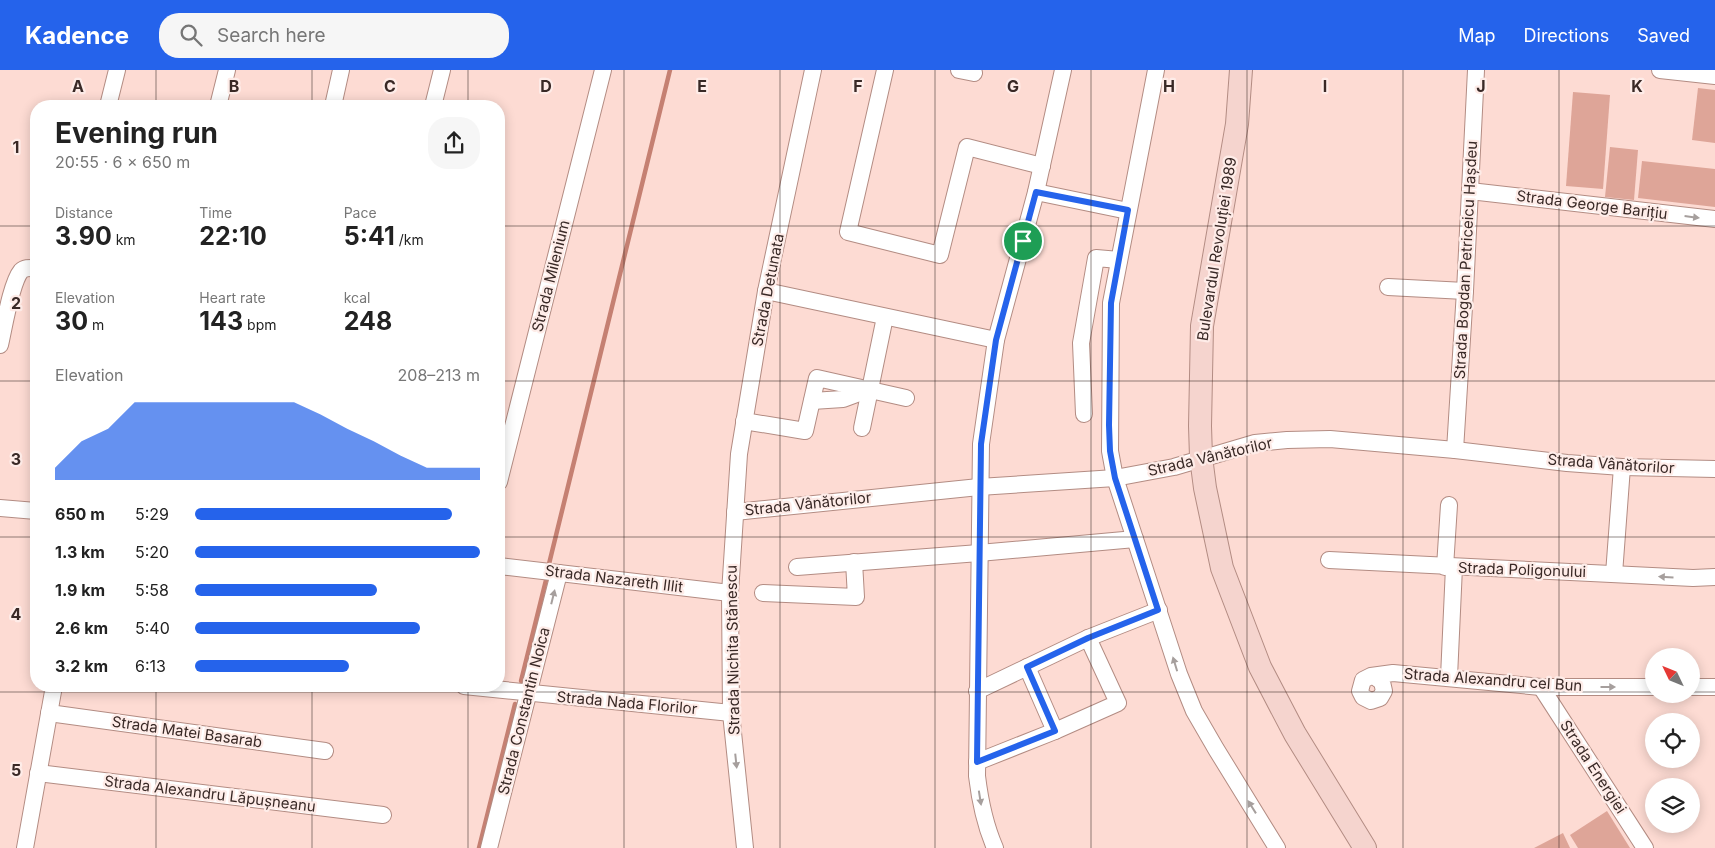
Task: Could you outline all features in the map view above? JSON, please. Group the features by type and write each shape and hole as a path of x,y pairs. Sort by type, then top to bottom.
{"main road":[{"name":"Bulevardul Revoluției 1989","path":"1241,70 1236,124 1202,326 1201,457 1205,488 1222,568 1260,667 1295,734 1366,848"},
{"name":"Bulevardul Revoluției 1989","path":"1236,124 1254,70"}],"street":[{"path":"110,100 117,70"},
{"path":"219,100 226,70"},
{"path":"334,100 342,70"},
{"path":"434,100 442,70"},
{"name":"Strada Milenium","path":"505,458 604,70"},
{"name":"Strada Detunata","path":"735,512 744,421 766,291 813,70"},
{"path":"885,70 848,232 940,255 967,147 1042,166"},
{"path":"995,848 988,833 976,776 981,444 996,340 1036,192 1064,70"},
{"path":"1156,70 1111,303 1110,451 1115,478 1179,674 1194,710 1216,750 1277,848"},
{"name":"Strada Bogdan Petriceicu Hașdeu","path":"1454,450 1465,291 1476,70"},
{"path":"1660,70 1715,76"},
{"name":"Strada George Barițiu","path":"1470,191 1715,219"},
{"path":"1036,192 1128,210"},
{"path":"1084,414 1082,343 1096,258 1119,260"},
{"path":"0,344 15,282 22,271 30,268"},
{"path":"1388,287 1465,291"},
{"path":"766,291 996,340"},
{"path":"862,428 885,317"},
{"path":"744,421 805,431 817,378 906,398"},
{"path":"812,401 843,399 870,389"},
{"name":"Strada Vânătorilor","path":"735,512 979,487 1115,478 1174,467 1201,457 1255,443 1287,440 1330,439 1622,467 1715,469"},
{"path":"1614,574 1622,467"},
{"path":"1449,505 1449,677"},
{"path":"0,508 30,510"},
{"name":"Strada Nichita Stănescu","path":"735,512 730,593 731,713 745,848"},
{"path":"797,566 979,554 1135,539"},
{"name":"Strada Poligonului","path":"1329,560 1693,578 1715,577"},
{"path":"763,593 856,597 854,562"},
{"name":"Strada Nazareth Illit","path":"505,567 730,593"},
{"name":"Strada Constantin Noica","path":"489,848 559,573"},
{"path":"977,691 1088,638 1158,610"},
{"path":"977,762 1055,731 1118,703 1088,638"},
{"path":"1027,667 1055,731"},
{"name":"Strada Alexandru cel Bun","path":"1384,679 1449,677 1541,687 1645,687"},
{"name":"Strada Energiei","path":"1541,687 1645,848"},
{"path":"1700,687 1715,688"},
{"name":"Strada Nada Florilor","path":"505,691 731,713"},
{"path":"25,848 53,692"},
{"name":"Strada Matei Basarab","path":"49,712 325,750"},
{"name":"Strada Alexandru Lăpușneanu","path":"38,773 383,815"}],"shaded area":[{"path":"1698,88 1715,90 1715,143 1692,140"},
{"path":"1573,92 1610,95 1603,189 1566,186"},
{"path":"1610,147 1638,150 1634,200 1605,197"},
{"path":"1642,161 1715,169 1715,207 1638,198"},
{"path":"1607,811 1630,848 1578,848 1570,835"},
{"path":"1563,833 1570,848 1534,848"}],"waterway":[{"path":"548,568 670,70"},
{"path":"521,681 547,576"},
{"path":"479,848 515,704"}],"route":[{"path":"1036,192 1128,210 1111,303 1110,451 1115,478 1158,610 1088,638 1027,667 1055,731 977,762 981,444 996,340 1023,241 1036,192"}]}
